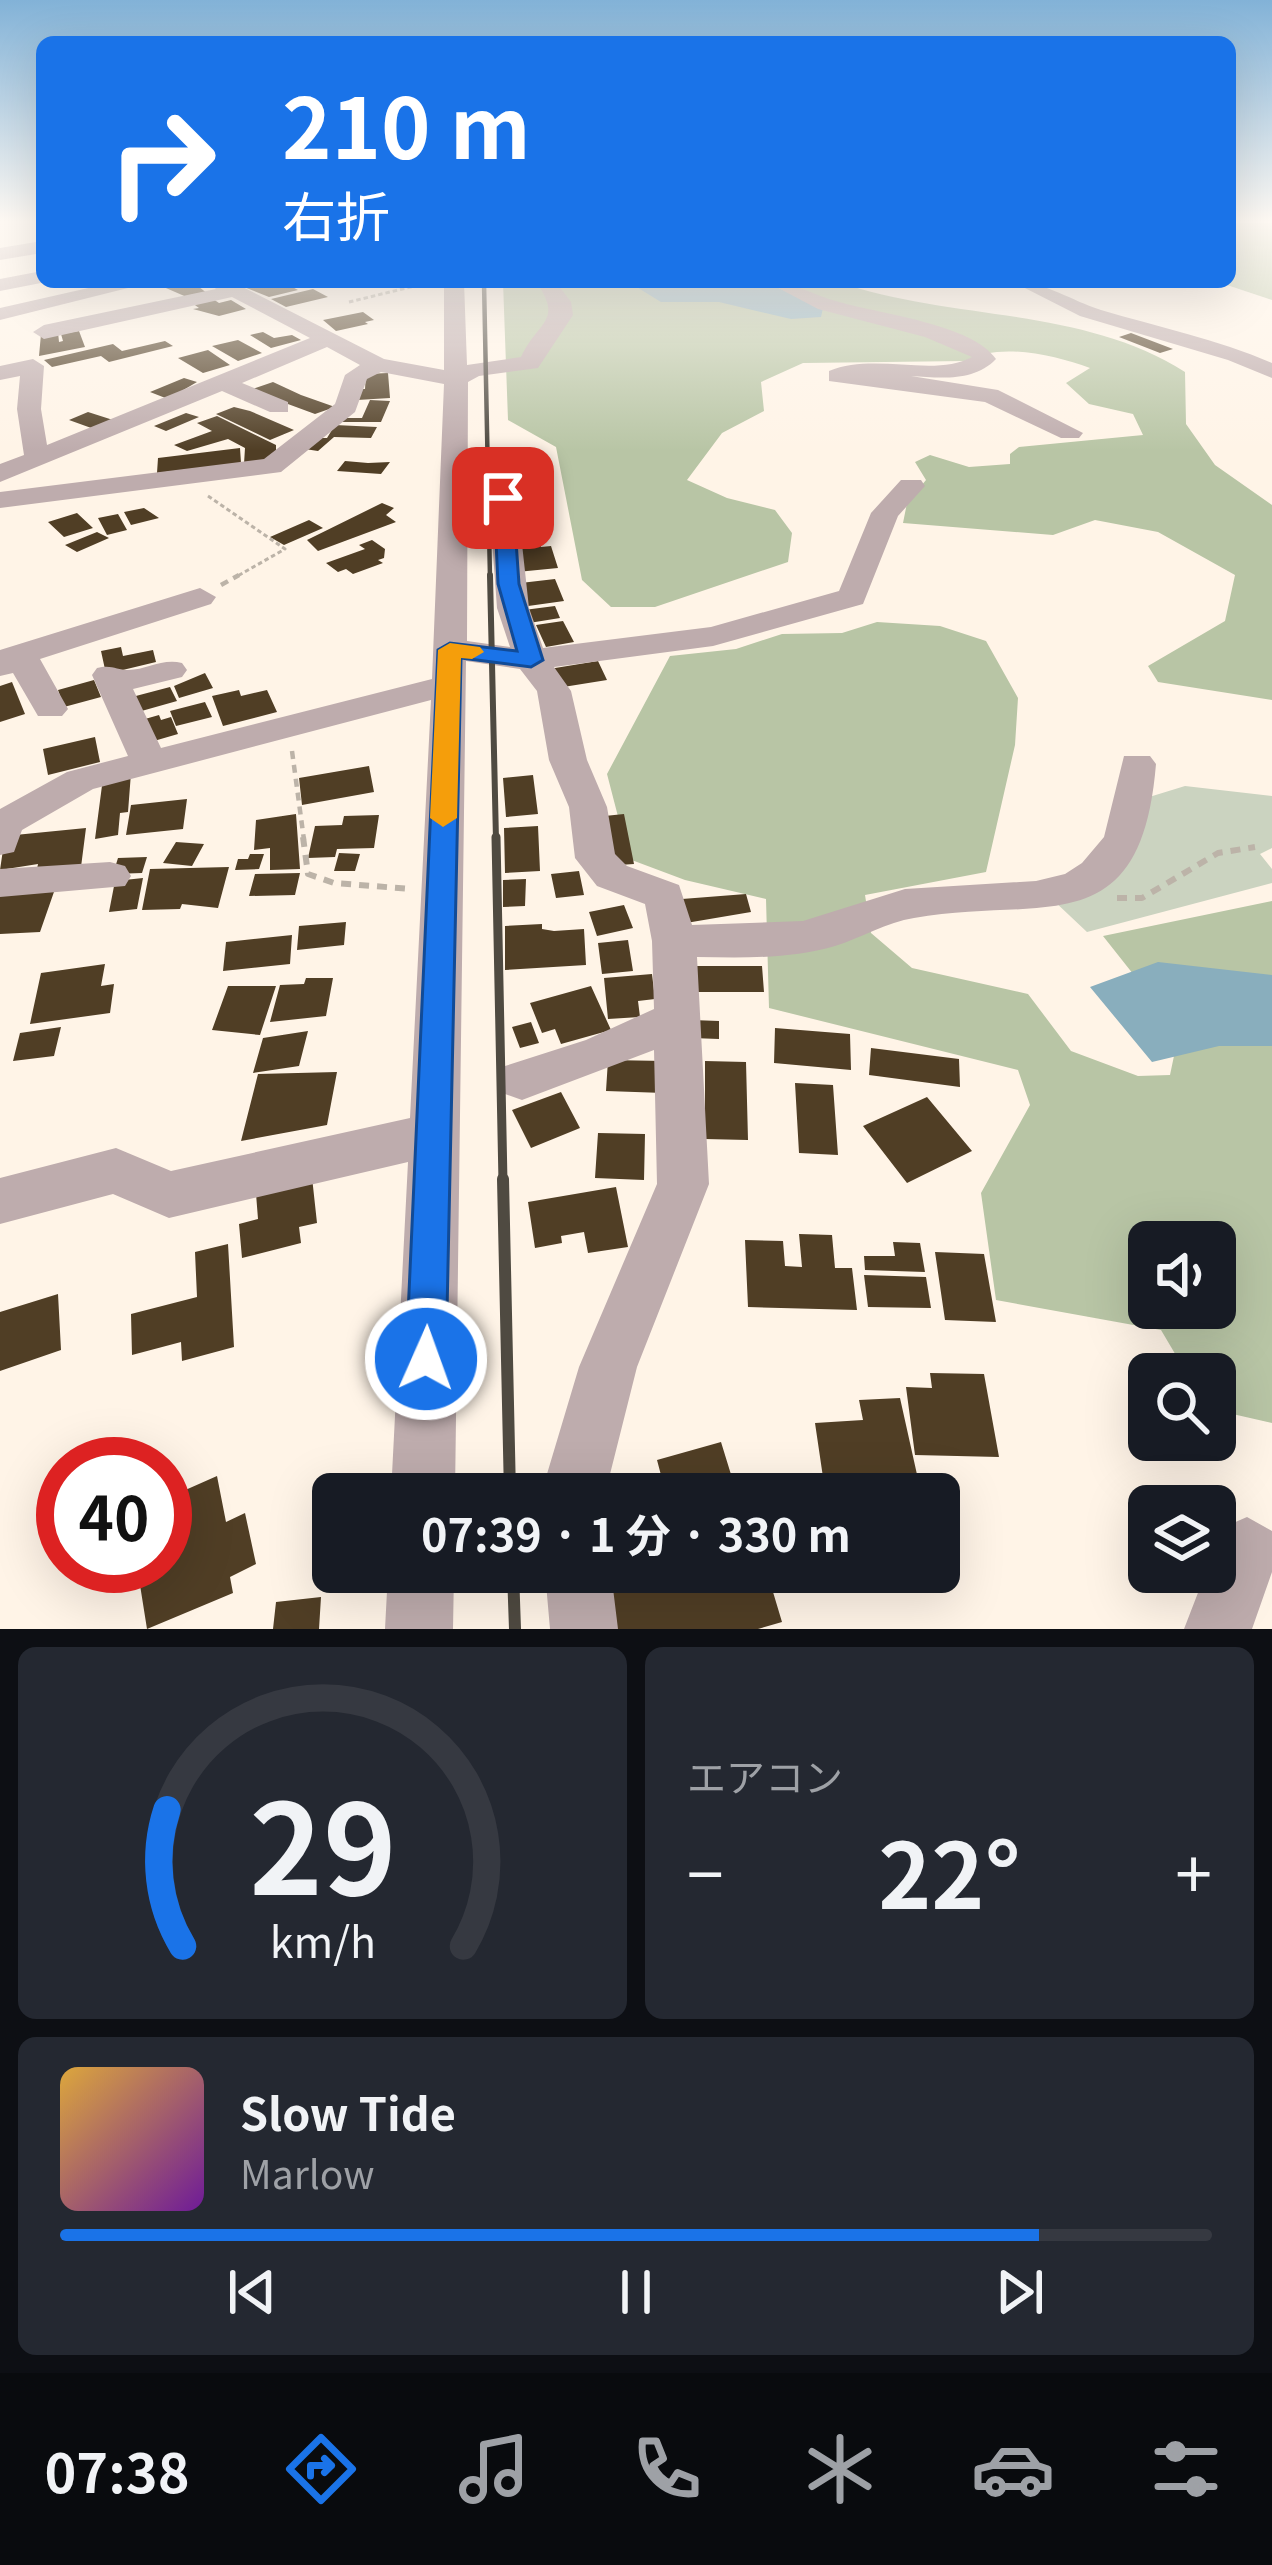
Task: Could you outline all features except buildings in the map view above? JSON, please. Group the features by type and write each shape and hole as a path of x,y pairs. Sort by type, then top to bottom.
{"street":[{"path":"0,314 66,299"},
{"path":"44,332 127,319 187,299"},
{"path":"251,299 378,365 456,379 473,370 530,363 540,341 562,315 559,299"},
{"path":"424,1473 449,667 454,299"},
{"path":"813,299 933,332 985,359 977,367 962,369 889,367 837,376 990,394 1070,433"},
{"path":"1059,299 1087,312 1236,355 1272,371"},
{"path":"0,474 328,339"},
{"path":"0,500 272,466 346,407 357,375 378,365"},
{"path":"0,373 33,366 33,449 49,455"},
{"path":"223,383 279,407"},
{"path":"0,399 30,409"},
{"path":"0,416 30,409"},
{"path":"0,433 30,409"},
{"path":"100,434 154,459"},
{"path":"0,842 3,824 80,780 288,724 449,667 713,636 852,597 885,513 910,486"},
{"path":"65,492 85,514 147,500"},
{"path":"503,498 508,584 531,660 554,692 568,760 588,807 596,858 612,876 664,896 674,941 682,1184 608,1366 579,1473"},
{"path":"0,663 200,597"},
{"path":"0,663 23,658 50,709"},
{"path":"148,760 111,680 170,670"},
{"path":"674,941 817,935 859,925 912,902 1074,888 1100,871 1131,826 1137,764"},
{"path":"0,884 110,876"},
{"path":"522,1080 601,1054 677,1019"},
{"path":"0,1201 116,1171 169,1195 432,1135"},
{"path":"1218,1629 1247,1550"},
{"path":"419,1629 420,1593"},
{"path":"580,1593 584,1629"}],"path":[{"path":"349,302 361,299"},
{"path":"200,597 285,549 207,496 272,466"},
{"path":"288,724 308,874 334,883 441,891"},
{"path":"1074,888 1085,897 1142,898 1218,854 1255,847"}],"green space":[{"path":"504,299 906,299 1059,325 1145,351 1185,372 1186,424 1215,465 1272,505 1272,700 1158,682 1148,666 1225,621 1235,575 1158,532 1095,520 1053,535 903,523 907,503 926,480 915,462 930,455 969,467 1010,464 1010,454 1019,447 1143,435 1133,414 1089,404 1066,383 1090,368 1010,351 965,361 803,363 761,382 764,411 722,433 687,480 727,498 775,510 792,533 788,562 655,607 611,607 582,580 556,447 508,420"},
{"path":"877,622 940,626 986,641 1018,698 1015,745 986,872 865,895 871,933 912,968 1028,994 1071,1051 1138,1076 1170,1075 1179,1032 1103,936 1272,901 1272,1423 1236,1415 1236,1353 1175,1353 1161,1330 1156,1329 1236,1329 1236,1221 1128,1221 1128,1324 996,1300 981,1193 1030,1105 1018,1070 769,1008 766,899 685,880 629,859 607,774 670,656 736,649 782,634 842,633"},
{"path":"1185,786 1272,796 1272,848 1260,854 1272,869 1272,883 1087,932 1052,899 1121,873 1146,798"}],"water":[{"path":"656,299 803,299 823,308 821,317 791,319 719,302"},
{"path":"1158,962 1272,975 1272,1046 1219,1046 1152,1062 1090,987"}],"railway":[{"path":"484,299 490,578"},
{"path":"490,575 496,840"},
{"path":"496,837 503,1182"},
{"path":"503,1179 510,1473"},
{"path":"514,1593 515,1629"}],"slow traffic":[{"path":"443,818 450,650 472,652"}],"route":[{"path":"426,1359 450,650 531,660 508,584 503,498"}]}
